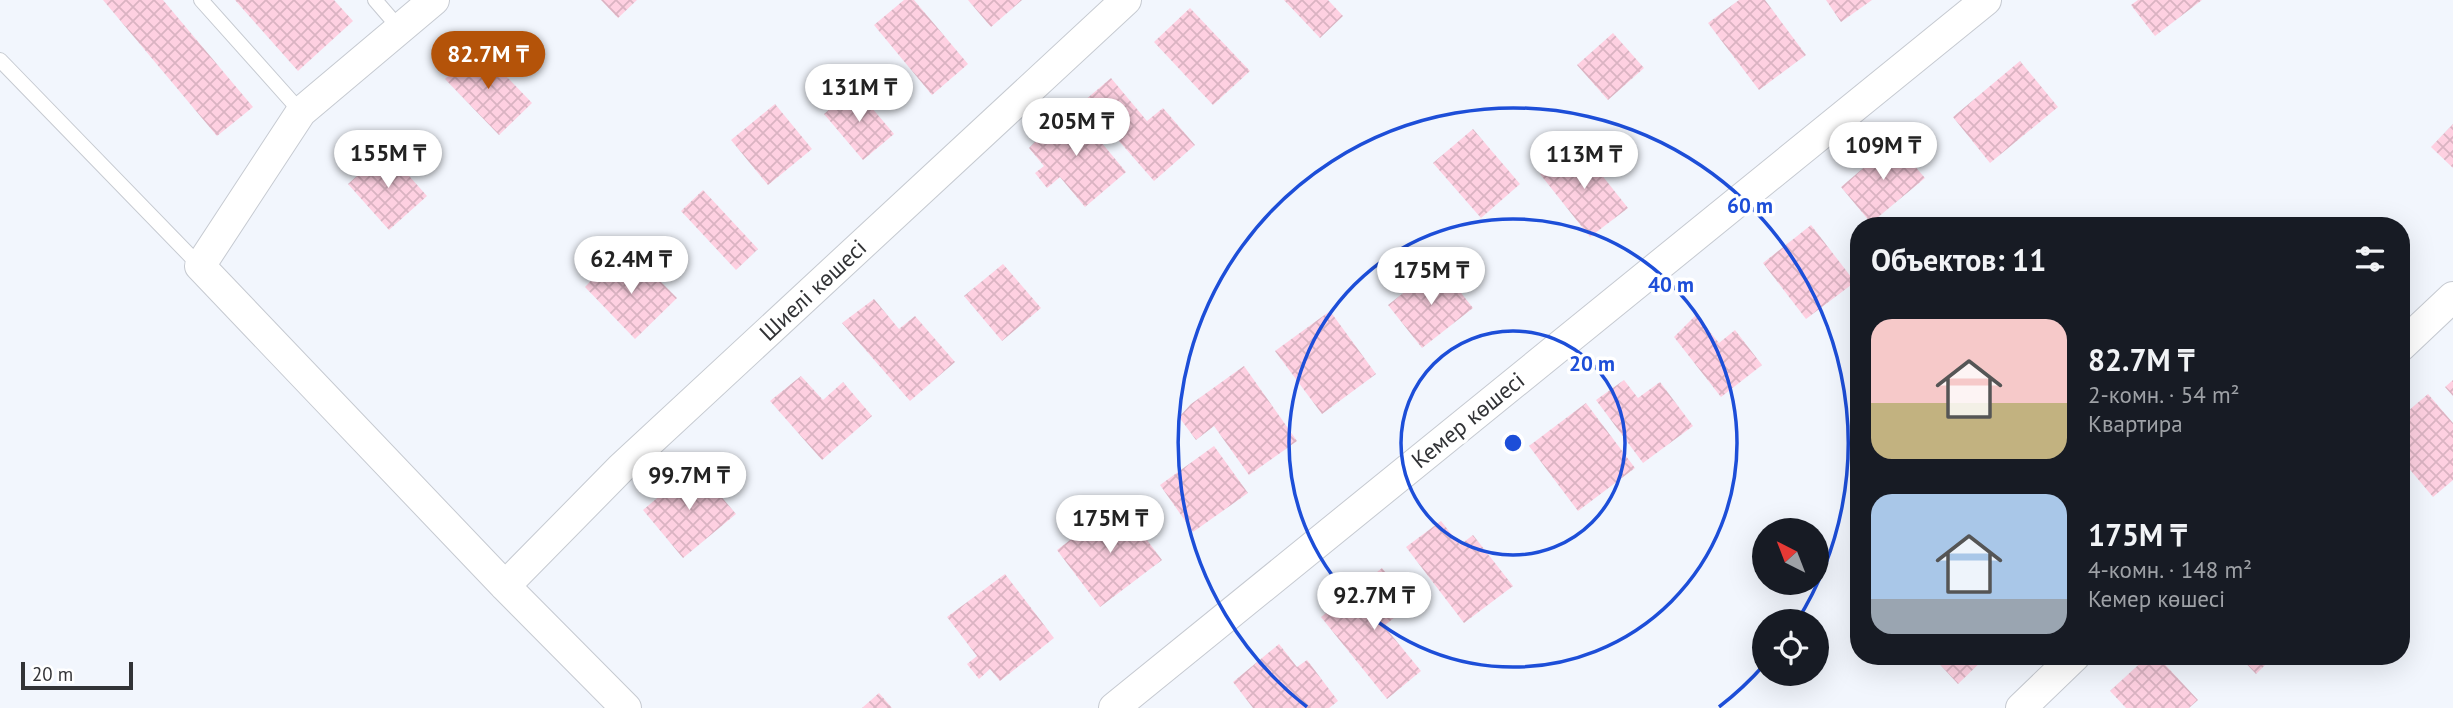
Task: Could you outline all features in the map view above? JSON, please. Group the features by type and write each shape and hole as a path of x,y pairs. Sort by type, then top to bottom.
{"street":[{"path":"434,0 301,111 200,266 505,586 626,708"},
{"name":"Шиелі көшесі","path":"505,586 631,458 1126,0"},
{"name":"Кемер көшесі","path":"1114,708 1986,0"},
{"path":"2410,338 2453,297"},
{"path":"2021,708 2066,665"}],"lane":[{"path":"201,0 301,111"},
{"path":"375,0 400,29"},
{"path":"0,60 200,266"}],"building":[{"path":"103,0 163,0 253,107 217,136"},
{"path":"235,0 334,0 353,21 298,71"},
{"path":"601,0 637,0 618,18"},
{"path":"904,0 914,0 968,64 932,95 874,25"},
{"path":"968,0 1022,0 991,27"},
{"path":"1284,0 1328,0 1343,16 1320,38"},
{"path":"1739,0 1765,0 1806,55 1759,90 1708,23"},
{"path":"1826,0 1872,0 1841,22"},
{"path":"2138,0 2202,0 2155,36 2131,5"},
{"path":"1190,8 1250,71 1213,105 1154,42"},
{"path":"1613,33 1644,68 1608,100 1577,65"},
{"path":"478,47 532,103 499,135 445,79"},
{"path":"2020,61 2058,107 1990,163 1953,117"},
{"path":"1111,78 1147,121 1163,108 1195,145 1154,181 1084,101"},
{"path":"855,88 894,134 863,160 824,114"},
{"path":"775,104 812,149 768,185 731,140"},
{"path":"1071,106 1126,172 1085,207 1060,177 1047,188 1035,173 1044,166 1029,148"},
{"path":"2453,124 2453,168 2431,147"},
{"path":"1473,129 1520,184 1481,218 1433,163"},
{"path":"1894,142 1925,178 1878,217 1866,217 1841,187"},
{"path":"1577,144 1628,208 1590,237 1540,174"},
{"path":"386,150 427,196 389,230 348,184"},
{"path":"703,190 758,249 736,270 681,211"},
{"path":"1811,225 1850,276 1850,286 1806,319 1763,263"},
{"path":"640,261 677,298 635,339 585,287 609,262 622,277"},
{"path":"1003,264 1041,308 1002,341 964,296"},
{"path":"1439,265 1473,308 1422,348 1388,305"},
{"path":"874,299 899,329 915,316 955,362 910,401 842,323"},
{"path":"1330,311 1376,374 1322,414 1275,351"},
{"path":"1696,315 1719,343 1735,330 1762,365 1721,397 1674,337"},
{"path":"1244,366 1297,441 1249,475 1214,426 1196,440 1179,417 1191,404"},
{"path":"801,376 823,400 843,382 872,416 822,460 770,401"},
{"path":"1624,380 1638,398 1660,382 1693,426 1643,463 1596,400"},
{"path":"2453,380 2453,396 2445,387"},
{"path":"2428,394 2453,423 2453,480 2433,497 2410,470 2410,409"},
{"path":"1586,403 1635,468 1578,511 1529,446"},
{"path":"1214,446 1248,493 1193,532 1160,485"},
{"path":"695,466 736,514 683,558 643,510"},
{"path":"1119,503 1162,560 1100,607 1057,550"},
{"path":"1441,521 1460,545 1473,535 1513,586 1464,623 1406,547"},
{"path":"1382,568 1411,604 1384,626 1421,671 1387,699 1321,617"},
{"path":"1005,574 1054,638 1000,681 990,669 979,679 967,664 977,656 947,617"},
{"path":"1279,644 1297,667 1307,660 1338,701 1329,708 1253,708 1233,682"},
{"path":"1940,665 1978,665 1958,684"},
{"path":"2138,665 2165,665 2198,700 2189,708 2126,708 2110,691"},
{"path":"2248,665 2265,665 2256,674"},
{"path":"879,693 892,708 862,708"}]}
